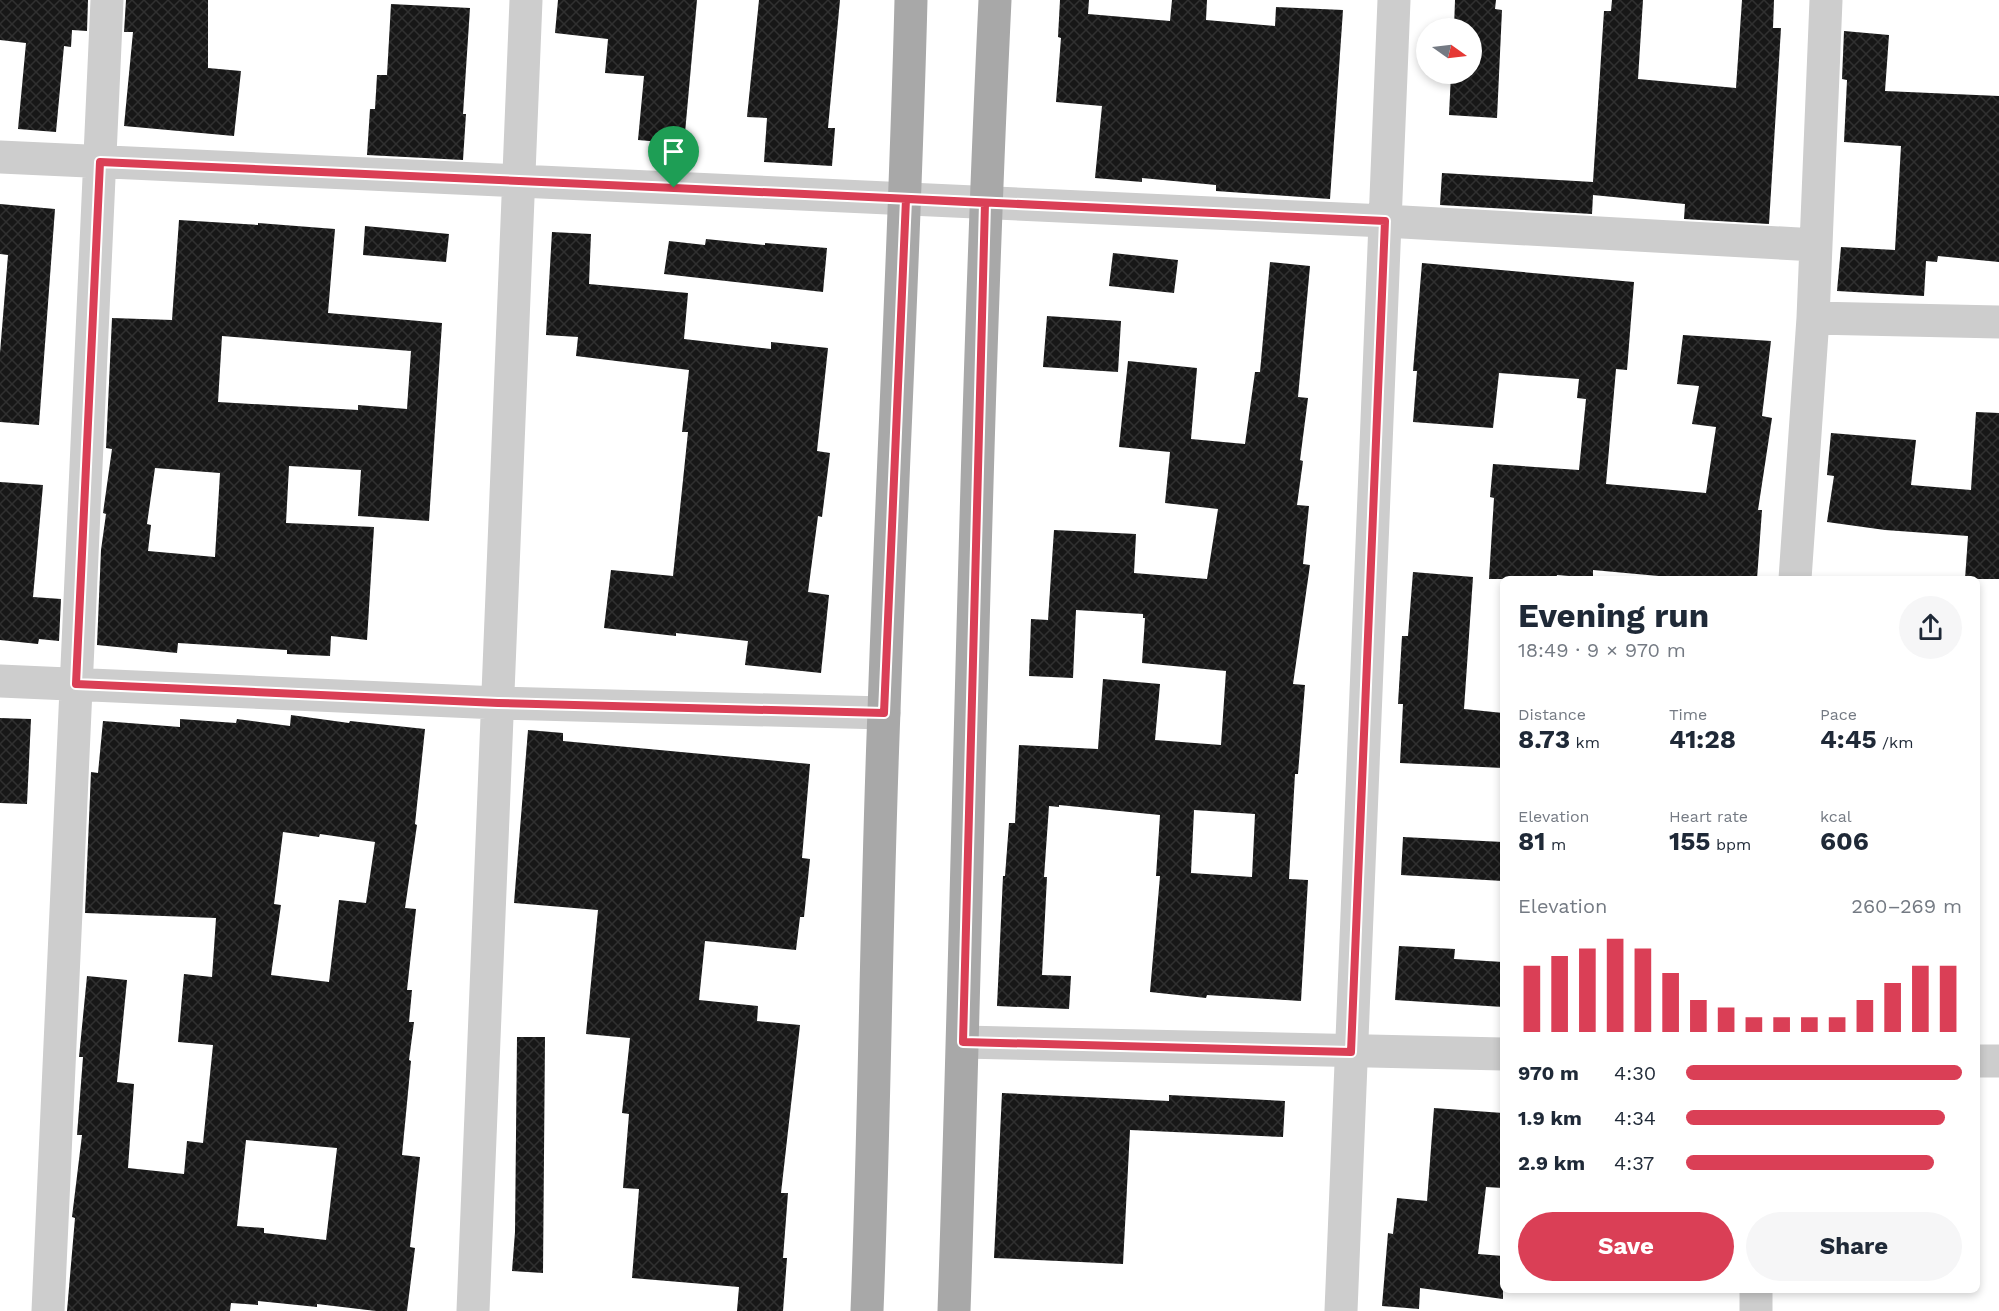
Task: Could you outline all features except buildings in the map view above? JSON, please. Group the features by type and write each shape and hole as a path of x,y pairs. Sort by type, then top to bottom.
{"main road":[{"path":"867,1311 884,713 906,199 911,0"},
{"path":"954,1311 985,203 995,0"}],"street":[{"path":"48,1311 107,0"},
{"path":"473,1311 526,0"},
{"path":"1341,1311 1394,0"},
{"path":"1795,576 1813,318 1826,0"},
{"path":"0,157 1385,221 1816,245"},
{"path":"1813,318 1999,322"},
{"path":"0,681 498,703 884,713"},
{"path":"963,1042 1500,1054"},
{"path":"1980,1060 1999,1061"},
{"path":"1756,1293 1756,1311"}],"route":[{"path":"100,162 674,188 1385,221 1351,1052 963,1042 985,203 906,199 884,713 498,703 76,684 100,162"}]}
